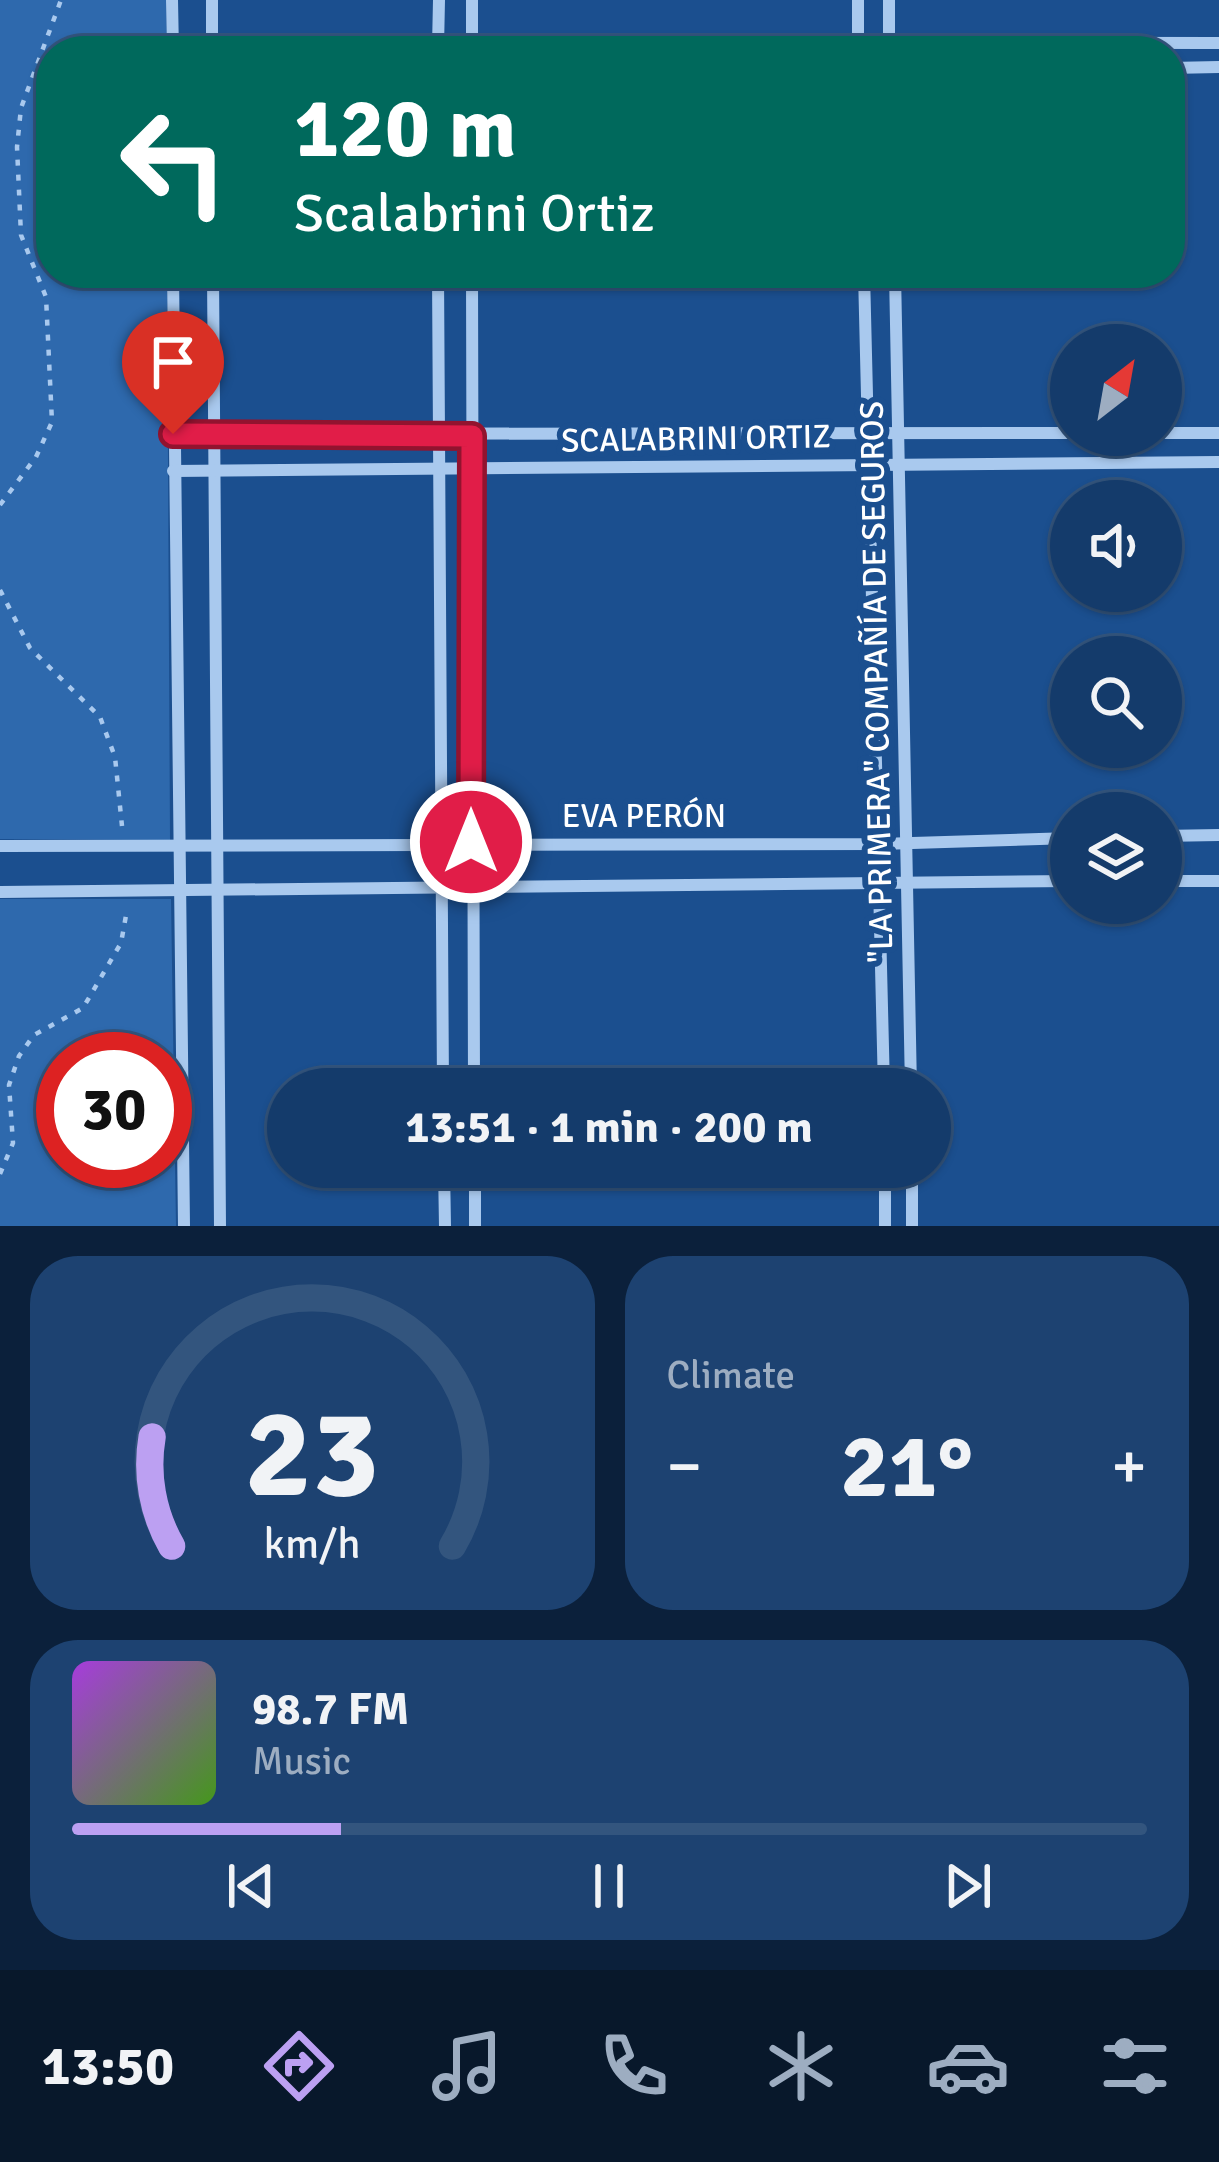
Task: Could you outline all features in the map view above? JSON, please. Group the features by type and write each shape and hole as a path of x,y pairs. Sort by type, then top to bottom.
{"street":[{"path":"172,0 172,36"},
{"path":"212,0 212,36"},
{"path":"438,36 439,0"},
{"path":"472,0 472,36"},
{"path":"858,0 858,36"},
{"path":"889,0 889,36"},
{"path":"1185,44 1219,43"},
{"path":"1185,68 1219,68"},
{"path":"173,288 184,1226"},
{"path":"213,288 220,1226"},
{"path":"438,288 443,1068"},
{"path":"472,288 474,1068"},
{"name":"\"LA PRIMERA\" COMPAÑÍA DE SEGUROS","path":"864,288 884,1068"},
{"name":"\"LA PRIMERA\" COMPAÑÍA DE SEGUROS","path":"895,288 911,1068"},
{"name":"SCALABRINI ORTIZ","path":"173,434 1050,433"},
{"path":"1182,433 1219,433"},
{"name":"SCALABRINI ORTIZ","path":"173,471 1219,462"},
{"path":"1182,836 1219,836"},
{"name":"EVA PERÓN","path":"0,846 880,844 1050,838"},
{"name":"EVA PERÓN","path":"0,892 441,890 881,879 1050,881"},
{"path":"1182,881 1219,881"},
{"path":"444,1188 445,1226"},
{"path":"475,1188 475,1226"},
{"path":"885,1188 885,1226"},
{"path":"912,1188 912,1226"}],"path":[{"path":"48,36 61,0"},
{"path":"36,68 21,109 17,146 21,235 36,272"},
{"path":"0,505 36,457 52,422 42,288"}],"shaded area":[{"path":"0,0 166,0 167,36 36,36 36,288 167,288 170,840 0,839"},
{"path":"0,899 171,899 173,1032 36,1032 36,1188 175,1188 176,1226 0,1226"}],"route":[{"path":"173,434 472,436 471,842"}]}
